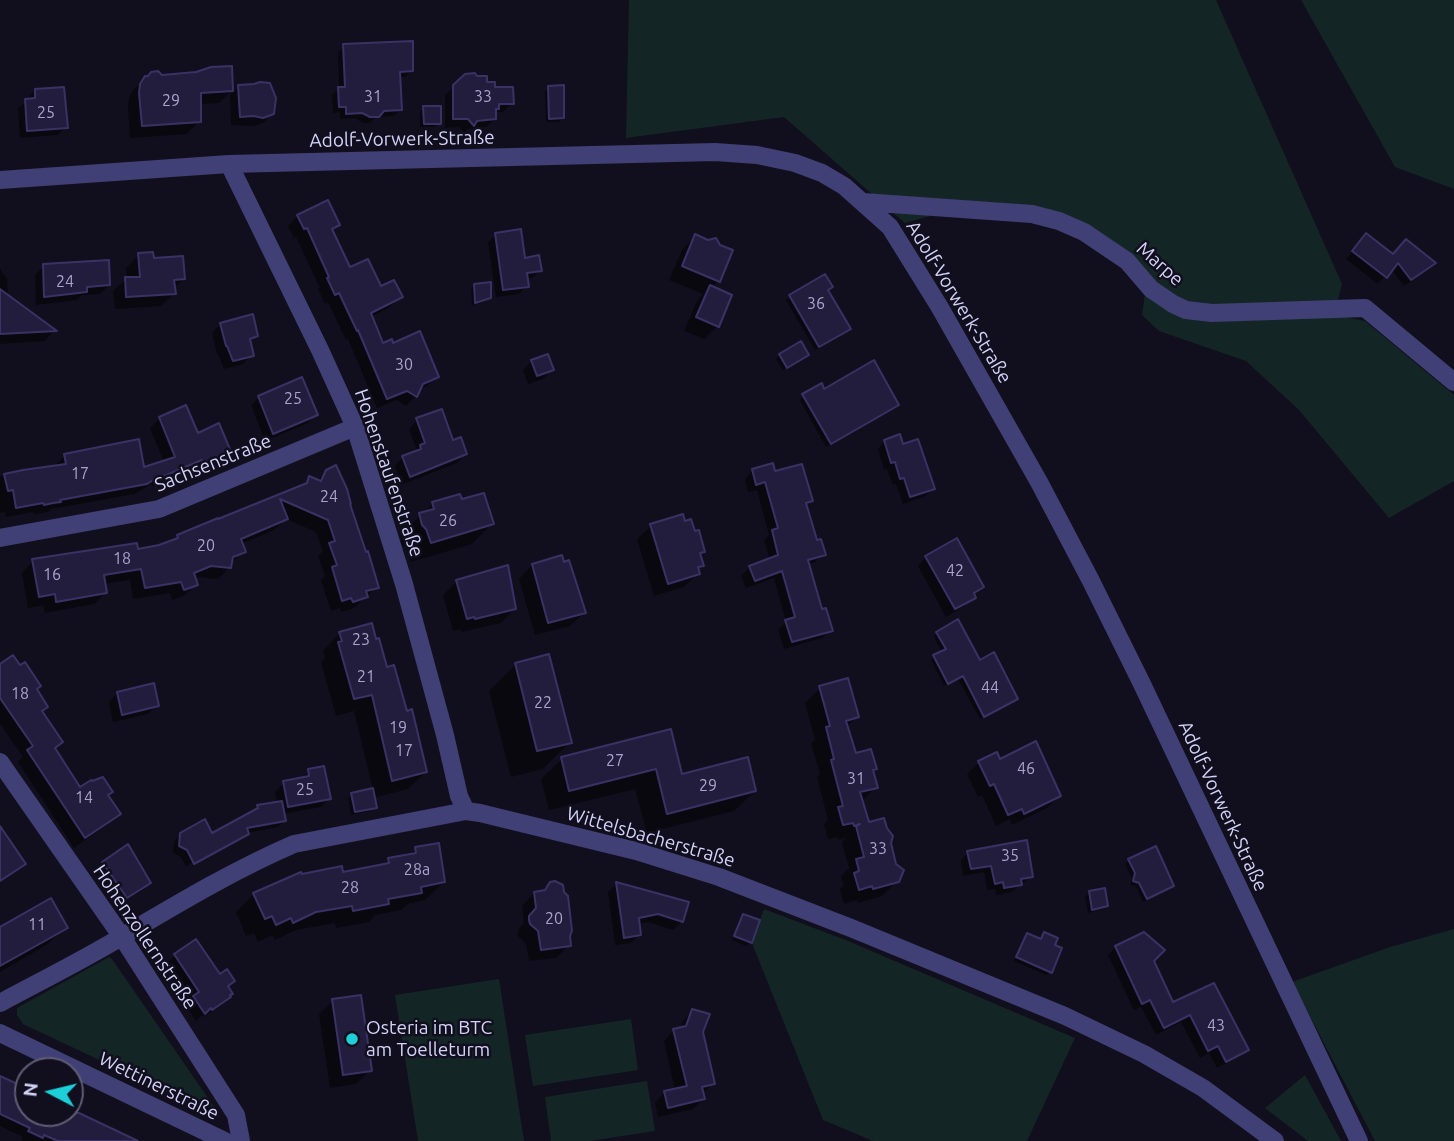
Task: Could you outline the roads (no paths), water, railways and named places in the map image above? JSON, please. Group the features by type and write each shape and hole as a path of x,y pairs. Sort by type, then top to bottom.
{"street":[{"name":"Adolf-Vorwerk-Straße","path":"0,180 229,164 715,152 782,160 813,170 844,186 890,227 939,306 1056,515 1142,684 1359,1141"},
{"name":"Hohenstaufenstraße","path":"229,164 355,427 404,584 459,796 466,811"},
{"name":"Marpe","path":"863,202 1032,214 1059,221 1084,232 1127,261 1151,289 1186,310 1212,313 1365,308 1454,382"},
{"name":"Sachsenstraße","path":"0,538 159,509 355,427"},
{"name":"Hohenzollernstraße","path":"0,762 121,937 236,1115 241,1141"},
{"name":"Wittelsbacherstraße","path":"0,1003 121,937 175,904 294,844 466,811 648,855 743,886 875,937 1065,1016 1144,1054 1203,1088 1275,1141"},
{"name":"Wettinerstraße","path":"0,1033 225,1141"}],"place":[{"name":"Osteria im BTC am Toelleturm","path":"352,1039"}]}
